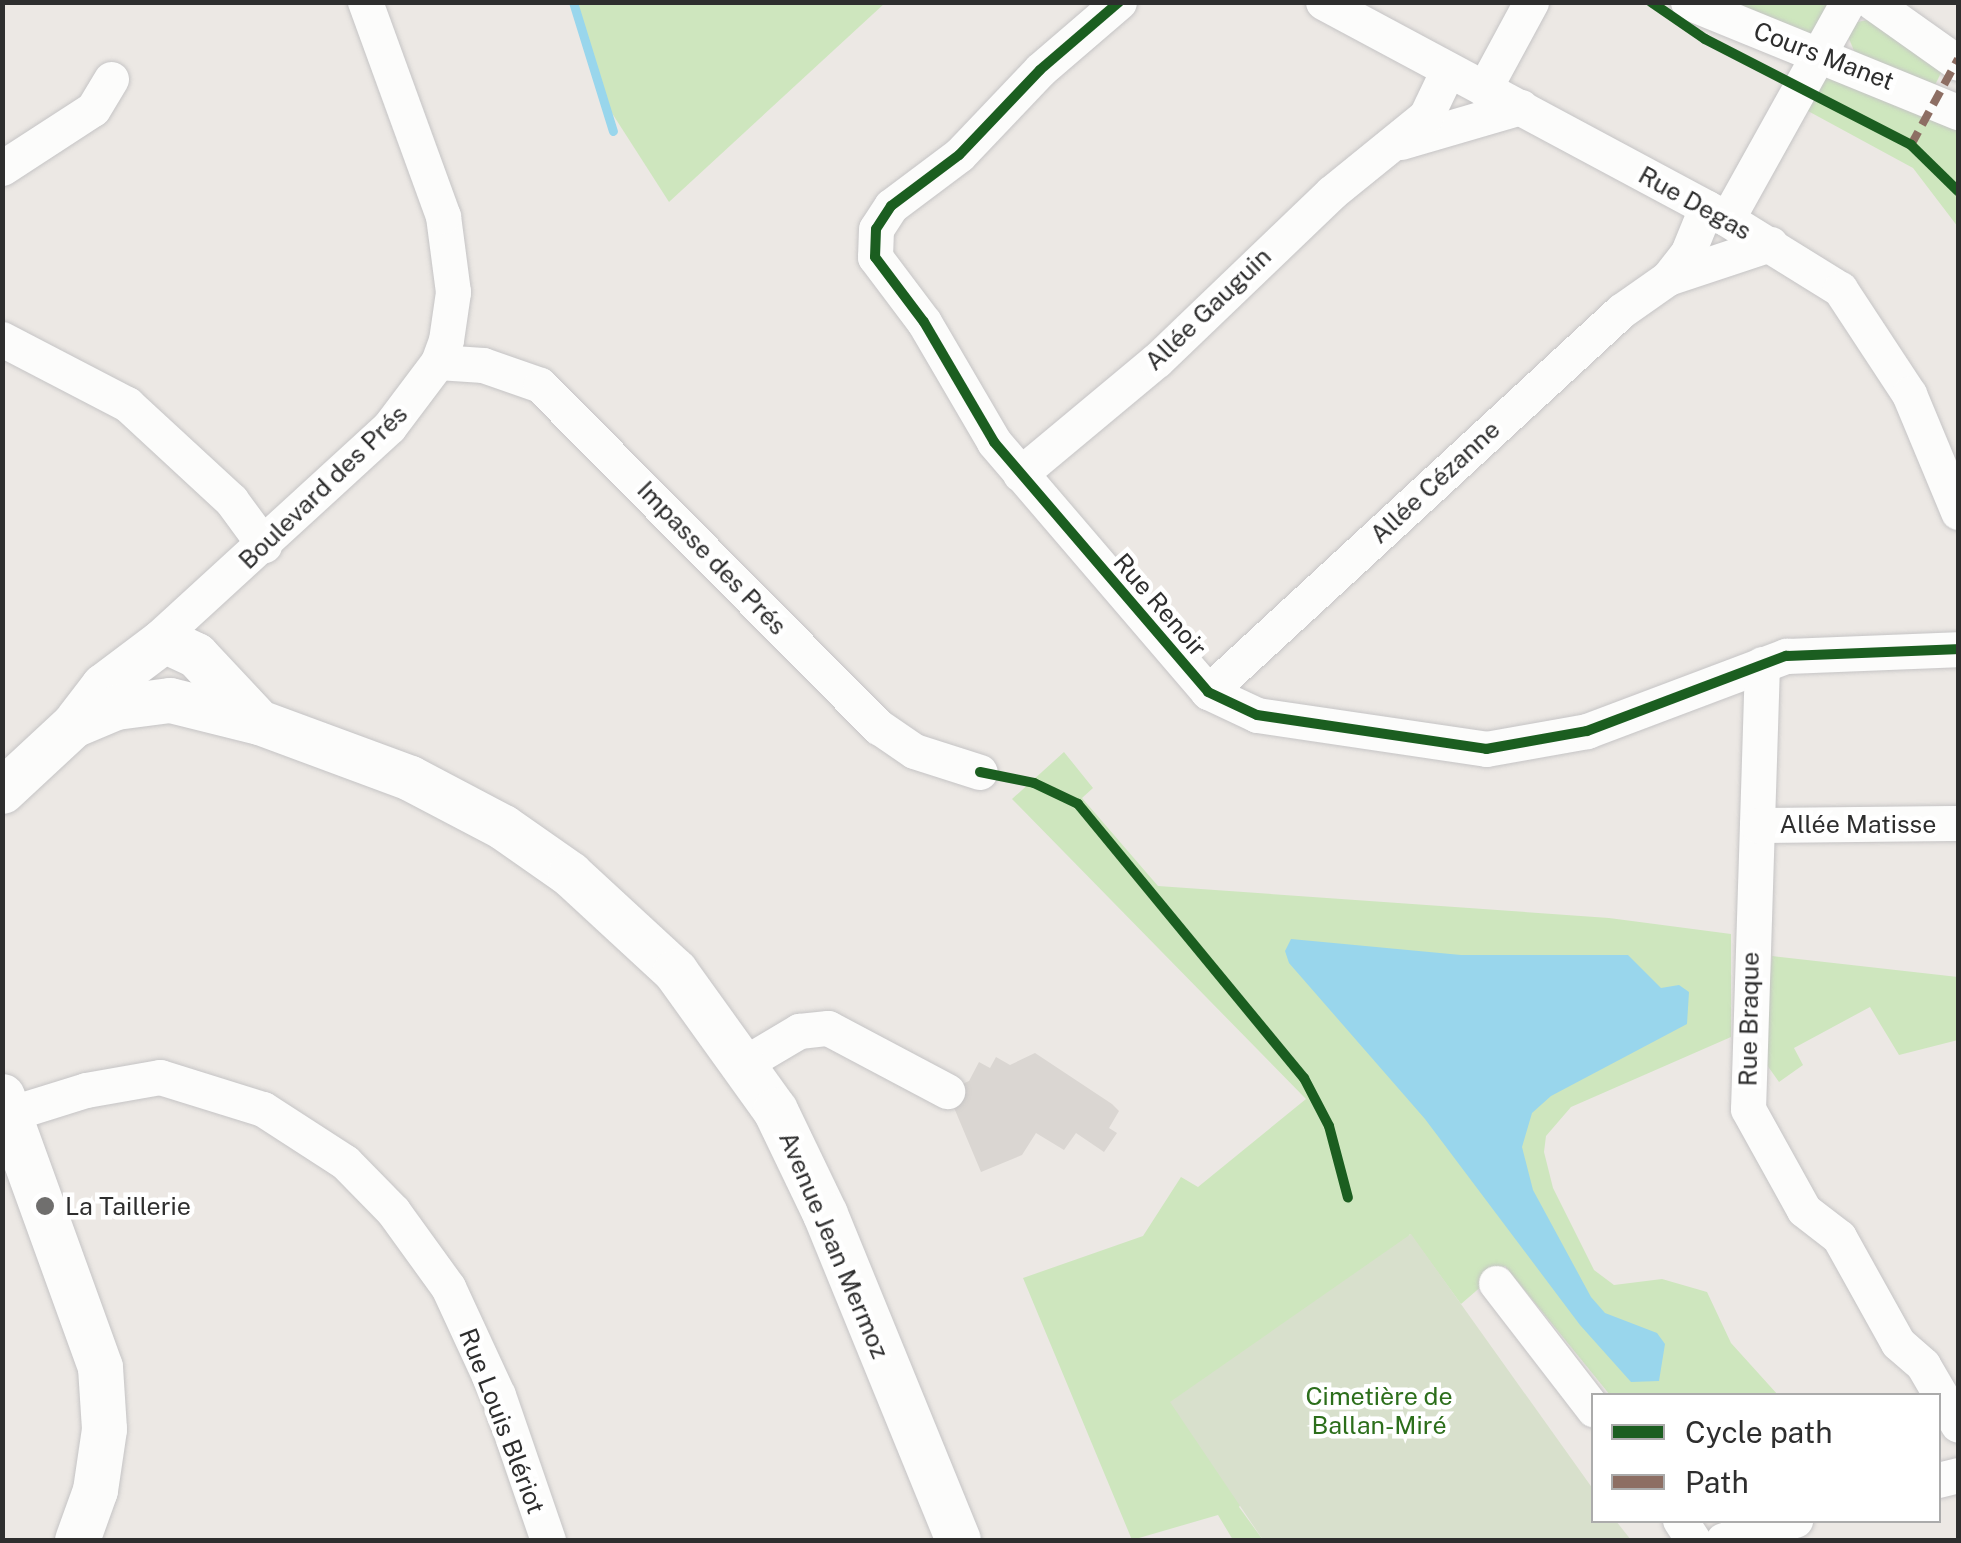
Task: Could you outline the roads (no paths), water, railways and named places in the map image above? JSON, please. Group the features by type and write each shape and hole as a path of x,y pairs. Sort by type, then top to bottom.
{"street":[{"name":"Boulevard des Prés","path":"73,725 103,686 232,575 389,427 438,362 453,310 452,258 365,2"},
{"name":"Rue Degas","path":"1323,2 1716,214 1831,282 1862,318 1909,394 1958,512"},
{"path":"1484,89 1531,2"},
{"name":"Cours Manet","path":"1688,2 1958,112"},
{"name":"Allée Cézanne","path":"1208,692 1610,322 1668,278 1716,214 1820,54 1848,2"},
{"name":"Cours Manet","path":"1872,2 1958,63"},
{"name":"Rue Renoir","path":"1118,3 1040,70 959,155 892,206 874,241 882,269 1020,474 1208,692 1257,715 1486,749 1587,731 1762,664 1814,654 1958,648"},
{"name":"Allée Gauguin","path":"1020,474 1157,360 1342,182 1426,116 1448,70"},
{"path":"2,168 93,110 112,79"},
{"name":"Allée Gauguin","path":"1395,144 1521,107"},
{"name":"Allée Cézanne","path":"1668,278 1770,244"},
{"path":"2,339 127,404 231,500 264,545"},
{"name":"Impasse des Prés","path":"438,362 483,364 540,384 878,726 914,751 980,772"},
{"name":"Boulevard des Prés","path":"196,655 232,575"},
{"path":"196,655 193,681 170,700 145,681 151,644 176,643 196,655 259,722"},
{"name":"Rue Braque","path":"1762,664 1748,1108 1804,1210 1838,1237 1898,1343 1923,1365 1940,1393"},
{"name":"Avenue Jean Mermoz","path":"6,783 73,725 116,707 170,700 259,722 410,778 503,827 638,934 745,1063 800,1158 958,1540"},
{"name":"Allée Matisse","path":"1757,825 1958,823"},
{"path":"745,1063 799,1031 828,1028 947,1090"},
{"name":"Rue Louis Blériot","path":"6,1105 160,1077 263,1109 346,1162 393,1211 448,1287 498,1396 548,1540"},
{"path":"6,1105 100,1368 104,1429 95,1490 78,1540"},
{"path":"1496,1283 1591,1406"},
{"name":"Rue Braque","path":"1941,1395 1958,1424"},
{"path":"1723,1540 1784,1523"}],"water":[{"path":"1291,939 1461,955 1628,955 1661,988 1679,985 1689,992 1687,1024 1551,1096 1532,1113 1522,1147 1533,1190 1591,1297 1605,1313 1657,1333 1665,1344 1659,1381 1631,1382 1580,1325 1425,1119 1289,963 1285,951"}],"waterway":[{"path":"573,2 613,131"}],"place":[{"name":"La Taillerie","path":"45,1206"}],"park label":[{"name":"Cimetière de Ballan-Miré","path":"1379,1412"}]}
